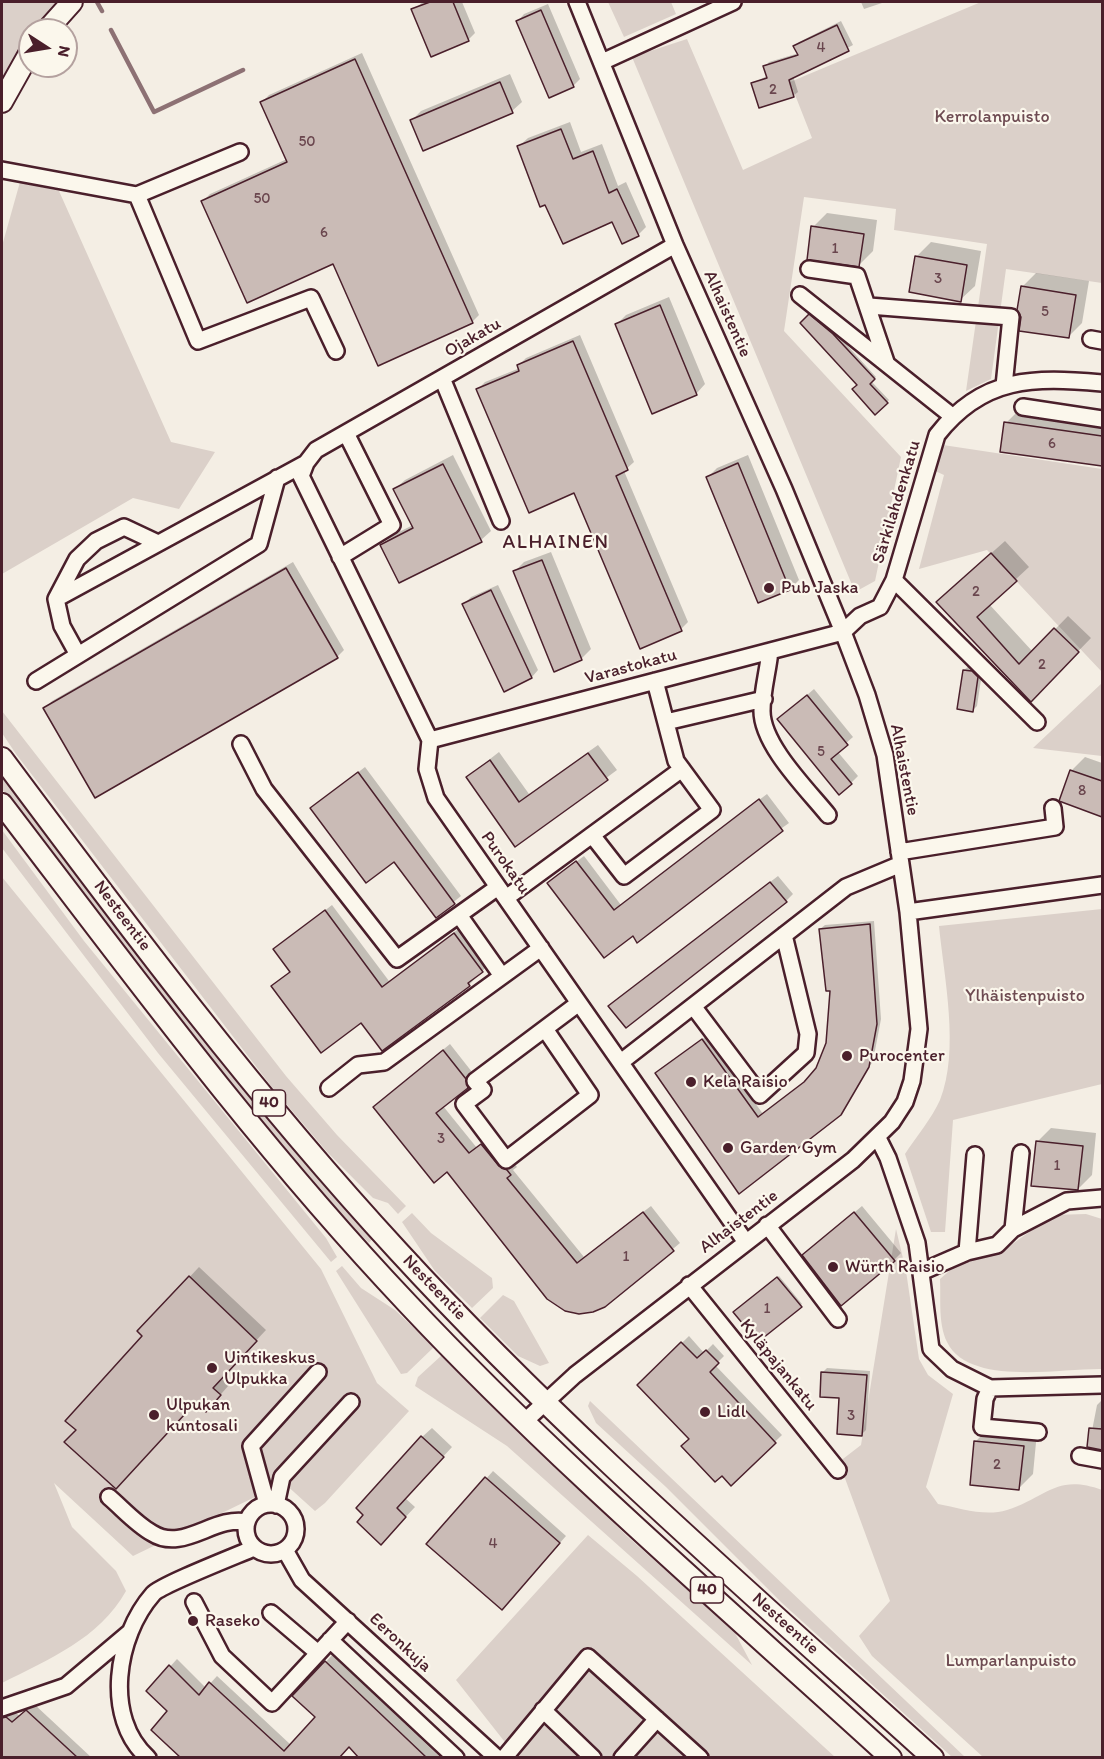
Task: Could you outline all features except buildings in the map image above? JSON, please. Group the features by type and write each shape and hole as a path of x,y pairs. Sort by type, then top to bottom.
{"main road":[{"path":"58,18 72,2"},
{"path":"2,102 18,73"},
{"name":"Nesteentie","path":"2,758 186,1000 319,1164 400,1253 546,1401 703,1550 933,1758"},
{"name":"Nesteentie","path":"2,804 162,1014 299,1184 405,1302 524,1422 891,1758"}],"street":[{"name":"Alhaistentie","path":"524,1422 546,1401 689,1285 853,1160 878,1138 905,1102 917,1054 919,1029 908,912 885,755 867,695 783,489 675,245 577,2"},
{"path":"602,62 733,2"},
{"path":"2,170 137,195 240,153"},
{"path":"137,195 198,341 311,298 336,351"},
{"name":"Ojakatu","path":"56,599 277,478 303,470 316,450 675,245"},
{"path":"809,269 857,276 869,306 885,362"},
{"path":"800,295 952,416"},
{"path":"869,306 1011,317 1004,386"},
{"path":"442,378 501,521"},
{"name":"Särkilahdenkatu","path":"843,632 860,616 880,607 894,579 937,435 952,416 972,399 1004,386 1027,380 1102,383"},
{"path":"1023,407 1102,418"},
{"path":"340,557 392,525 346,433"},
{"path":"303,470 340,557 430,740"},
{"path":"36,681 259,544 277,478"},
{"path":"78,655 62,626 56,599 77,559 96,541 124,527 158,543"},
{"path":"894,579 1037,722"},
{"name":"Varastokatu","path":"430,740 843,632"},
{"path":"770,651 764,699 764,727 774,746 828,815"},
{"path":"592,835 624,876 712,810 676,761 655,681"},
{"path":"666,722 764,699"},
{"name":"Purokatu","path":"430,740 426,769 436,798 745,1241"},
{"path":"241,744 264,789 397,958 459,915 502,893 592,835 682,769"},
{"path":"621,1062 846,887 900,858 1055,827 1053,808"},
{"path":"908,912 1102,885"},
{"path":"459,915 502,976"},
{"path":"693,1006 760,1095 806,1053 808,1034 784,935"},
{"path":"329,1088 358,1065 384,1062 541,948"},
{"path":"545,1029 590,1095 506,1160 464,1104 483,1090 475,1081 579,1003"},
{"path":"878,1138 888,1158 917,1243 931,1349 952,1369 990,1388 1102,1385"},
{"path":"1013,1228 1021,1153"},
{"path":"967,1252 975,1155"},
{"path":"921,1272 967,1252 997,1245 1013,1228 1067,1201 1102,1198"},
{"path":"767,1225 838,1319"},
{"name":"Kyläpajankatu","path":"689,1285 838,1470"},
{"path":"271,1504 251,1446 318,1372"},
{"path":"990,1388 985,1399 982,1427 1038,1432"},
{"path":"271,1504 282,1478 351,1402"},
{"path":"1080,1456 1102,1460"},
{"path":"109,1497 153,1534 166,1539 180,1539 220,1522 235,1520 247,1522"},
{"path":"271,1504 288,1510 295,1522 294,1538 285,1550 269,1554 254,1548 246,1535 247,1522 254,1510 271,1504"},
{"path":"148,1758 136,1747 123,1722 120,1673 130,1632 154,1592 254,1548"},
{"name":"Eeronkuja","path":"285,1550 303,1580 495,1756"},
{"path":"195,1602 222,1656 272,1703 348,1622"},
{"path":"270,1613 318,1653"},
{"path":"2,1708 66,1686 130,1632"},
{"path":"330,1640 456,1758"},
{"path":"495,1756 543,1710 588,1657 700,1758"},
{"path":"543,1710 593,1758"},
{"path":"622,1758 657,1719"}],"green space":[{"path":"2,2 57,2 44,18 18,18 18,54 2,80"},
{"path":"608,2 671,2 676,14 624,37"},
{"name":"Kerrolanpuisto","path":"981,2 1102,2 1102,283 1006,269 991,379 966,391 987,244 894,230 896,209 804,197 784,331 901,457 875,581 855,592 632,57 687,39 743,170 812,138 790,82"},
{"path":"20,182 59,191 171,442 215,452 179,509 133,498 2,574 2,246"},
{"path":"943,445 1102,469 1102,672 987,550 919,569 944,475 933,470"},
{"path":"1102,683 1102,756 1033,748"},
{"path":"2,711 286,1076 337,1135 406,1206 398,1214 388,1203 373,1198 327,1152 271,1086 16,754 2,733"},
{"path":"2,778 374,1237 369,1243 309,1180 216,1067 2,789"},
{"path":"2,830 84,941 326,1238 337,1257 331,1262 158,1053 2,848"},
{"path":"2,877 321,1269 377,1383 409,1411 325,1503 315,1511 284,1483 133,1556 54,1483 72,1527 116,1571 126,1591 115,1608 87,1635 55,1656 2,1683"},
{"name":"Ylhäistenpuisto","path":"1102,909 1102,1084 953,1120 945,1232 931,1232 905,1154 937,1107 946,1080 950,1037 949,1014 939,926"},
{"path":"412,1213 431,1233 492,1278 493,1288 472,1308 435,1271 402,1222"},
{"path":"1086,1214 1102,1219 1102,1369 1017,1372 975,1365 958,1356 947,1342 942,1327 940,1279 956,1265 1004,1250 1053,1215"},
{"name":"Lumparlanpuisto","path":"896,1229 906,1271 919,1359 928,1375 953,1394 926,1487 938,1504 990,1513 1007,1510 1062,1486 1086,1485 1102,1490 1102,1757 983,1757 872,1656 859,1636 890,1601 839,1462 861,1445"},
{"path":"342,1266 361,1288 395,1310 434,1347 407,1373 401,1374 336,1271"},
{"path":"503,1295 514,1301 549,1363 540,1366 518,1356 480,1318"},
{"path":"442,1355 628,1537 734,1631 752,1665 507,1446 415,1386 418,1377"},
{"path":"590,1401 965,1757 952,1757 782,1603 666,1487 596,1423 588,1406"},
{"path":"588,1535 637,1576 835,1757 521,1757 508,1746 456,1680"}],"waterway":[{"path":"97,2 102,11"},
{"path":"111,30 154,112 243,70"}],"place":[{"name":"Pub Jaska","path":"769,588"},
{"name":"Purocenter","path":"847,1056"},
{"name":"Kela Raisio","path":"691,1082"},
{"name":"Garden Gym","path":"728,1148"},
{"name":"Würth Raisio","path":"833,1267"},
{"name":"Uintikeskus Ulpukka","path":"212,1368"},
{"name":"Lidl","path":"705,1412"},
{"name":"Ulpukan kuntosali","path":"154,1415"},
{"name":"Raseko","path":"193,1621"}],"district":[{"name":"ALHAINEN","path":"556,543"}]}
